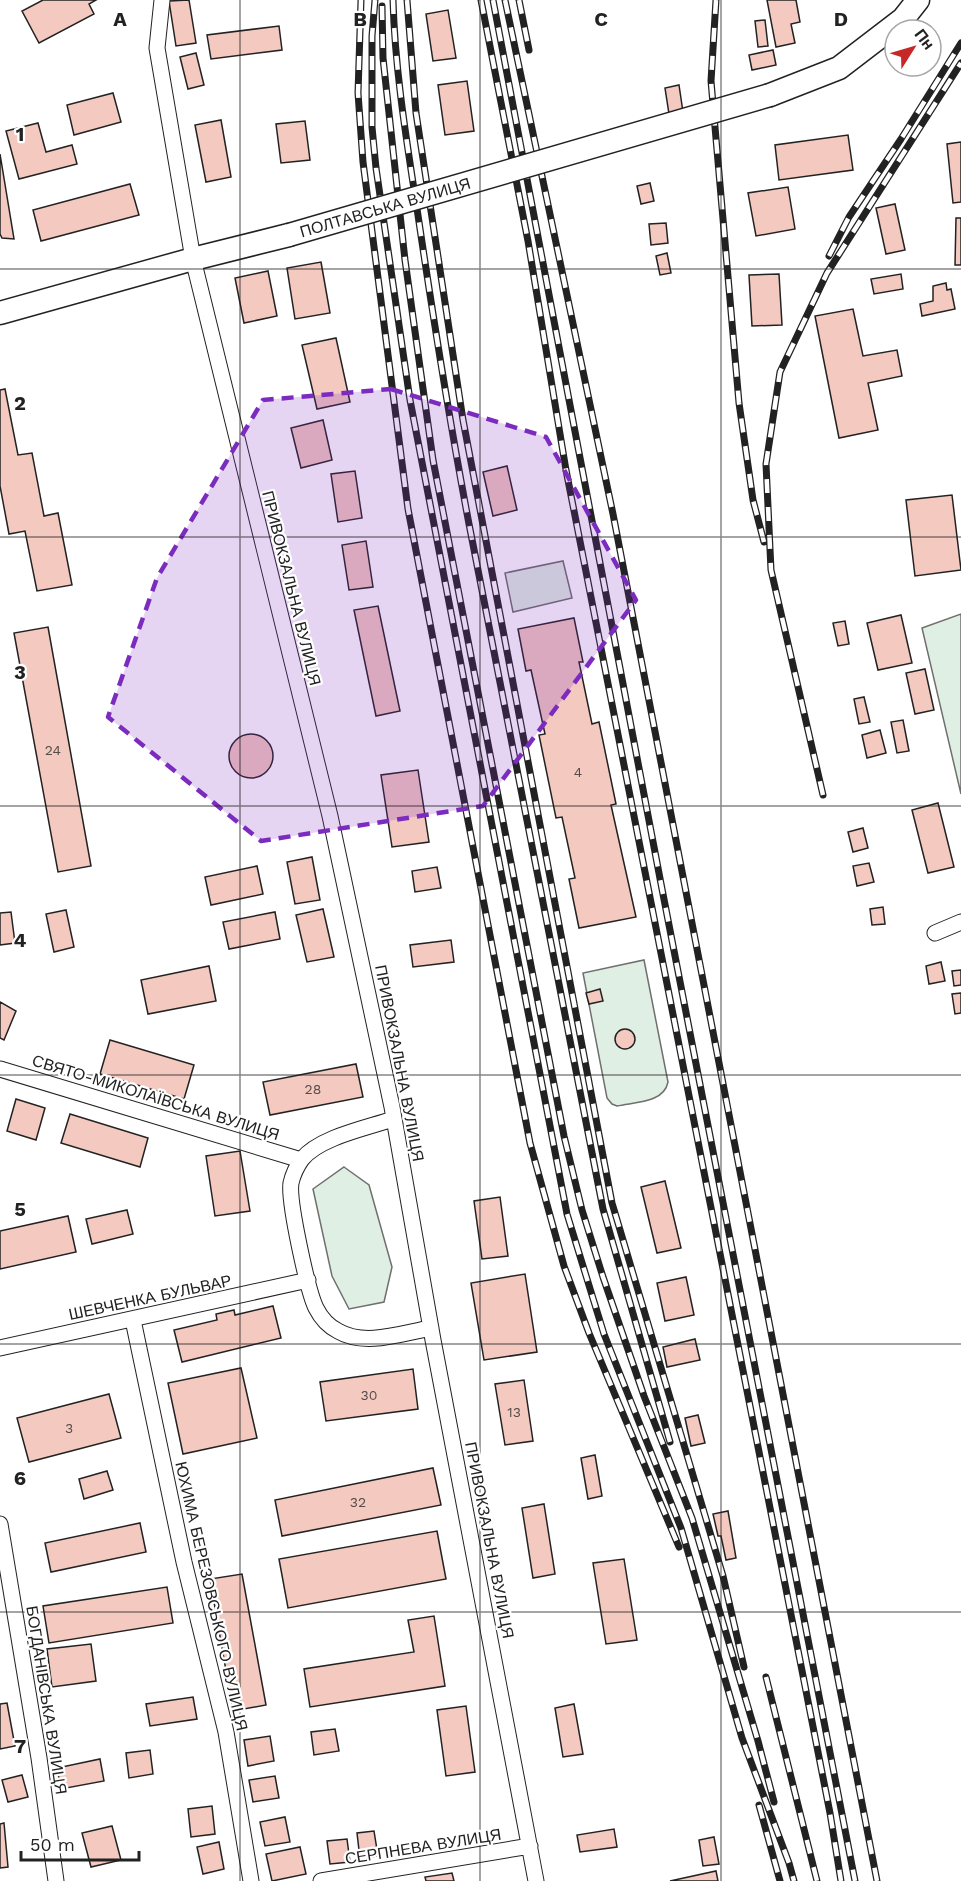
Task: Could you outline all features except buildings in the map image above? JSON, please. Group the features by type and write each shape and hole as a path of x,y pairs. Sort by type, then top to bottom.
{"main road":[{"name":"ПОЛТАВСЬКА ВУЛИЦЯ","path":"0,313 193,259 289,235 770,95 839,68 903,19 918,0"}],"street":[{"name":"ПРИВОКЗАЛЬНА ВУЛИЦЯ","path":"162,0 157,48 193,259 330,816 393,1119 536,1881"},
{"path":"935,933 961,922"},
{"name":"СВЯТО-МИКОЛАЇВСЬКА ВУЛИЦЯ","path":"0,1069 301,1160"},
{"path":"393,1119 322,1143 301,1160 293,1175 291,1193 308,1280 317,1311 328,1325 351,1337 369,1338 431,1328"},
{"name":"ШЕВЧЕНКА БУЛЬВАР","path":"0,1348 308,1280"},
{"name":"ЮХИМА БЕРЕЗОВСЬКОГО ВУЛИЦЯ","path":"133,1320 184,1562 226,1732 251,1881"},
{"name":"БОГДАНІВСЬКА ВУЛИЦЯ","path":"0,1524 39,1758 56,1881"},
{"name":"СЕРПНЕВА ВУЛИЦЯ","path":"321,1881 530,1846"}],"highlighted area":[{"path":"391,389 546,437 636,600 483,806 261,841 108,717 157,578 263,400"}],"green space":[{"path":"563,561 572,598 513,612 505,573"},
{"path":"961,614 961,794 922,628"},
{"path":"644,960 668,1082 661,1094 655,1098 617,1106 607,1098 583,973"},
{"path":"344,1167 369,1185 392,1267 384,1302 349,1309 332,1276 313,1189"}],"railway":[{"path":"361,0 358,93 363,162 408,509 530,1143 564,1266 589,1333 679,1547"},
{"path":"375,0 372,36 372,127 410,400 567,1214 604,1334 681,1528 742,1738 794,1881"},
{"path":"393,0 396,56 406,139 442,373 469,524 603,1209 670,1442"},
{"path":"407,0 416,113 463,420 612,1203 723,1576 744,1667"},
{"path":"481,0 528,241 566,470 830,1813 841,1881"},
{"path":"493,0 662,889 855,1881"},
{"path":"505,0 613,514 877,1881"},
{"path":"519,0 529,50"},
{"path":"716,0 711,81 739,403 753,500 764,542"},
{"path":"382,6 383,58 405,260 433,460 564,1136 582,1210 603,1277 644,1396 692,1518 774,1802"},
{"path":"829,256 849,217 961,43"},
{"path":"823,795 771,570 766,464 780,372 827,273 961,63"},
{"path":"766,1677 817,1881"},
{"path":"759,1805 780,1881"}]}
